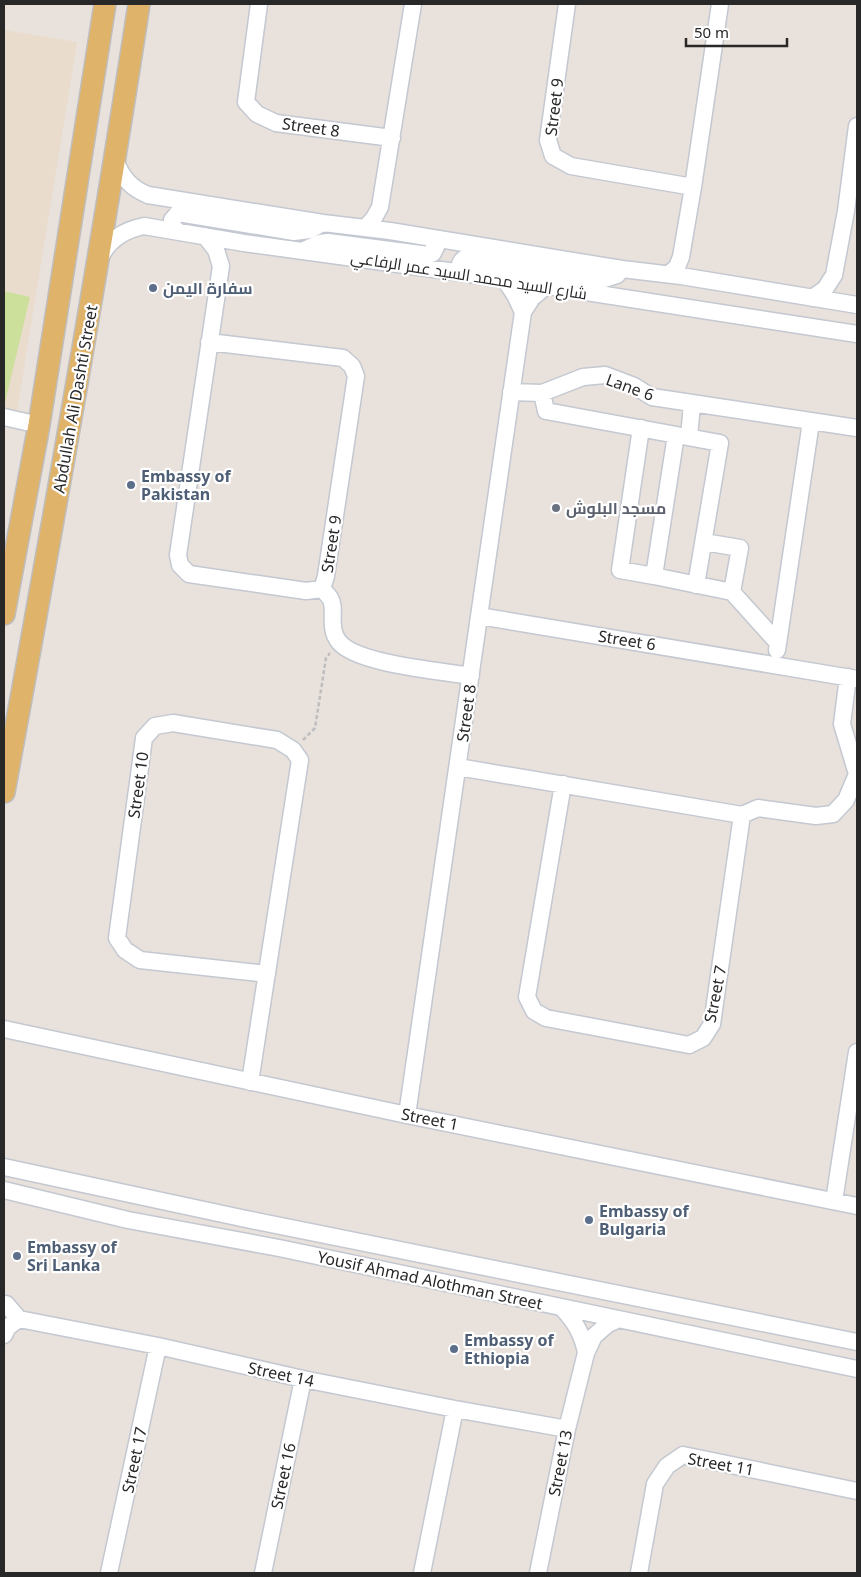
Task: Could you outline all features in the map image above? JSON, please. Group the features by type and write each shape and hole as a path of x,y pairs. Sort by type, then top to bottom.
{"main road":[{"name":"Abdullah Ali Dashti Street","path":"4,614 39,425 106,4"},
{"path":"131,4 134,39"},
{"name":"Abdullah Ali Dashti Street","path":"4,792 60,487 139,4"},
{"path":"39,425 45,434 47,445 42,482 43,488 52,492 60,487"},
{"path":"22,518 30,513 43,518 46,567"}],"street":[{"name":"Street 8","path":"260,4 246,102 258,114 276,123 392,138"},
{"path":"365,228 374,218 380,207 413,4"},
{"name":"Street 9","path":"568,4 548,140 553,156 571,166 693,187"},
{"path":"669,274 677,267 680,257 693,187 720,4"},
{"path":"812,298 825,289 834,275 852,212 857,126"},
{"name":"شارع السيد محمد السيد عمر الرفاعي","path":"115,160 124,178 130,185 148,196 323,224 390,231 622,269 695,278 854,305"},
{"path":"380,207 383,220 390,231"},
{"path":"178,231 174,229 172,220 178,213 294,232 310,230 323,224"},
{"name":"شارع السيد محمد السيد عمر الرفاعي","path":"97,265 100,256 111,241 126,231 144,226 244,243 463,273 857,334"},
{"path":"205,236 216,250 221,266"},
{"path":"304,250 320,243 328,242 428,255 433,253 436,247 431,238"},
{"path":"221,266 231,253 244,243"},
{"path":"680,257 685,269 695,278"},
{"path":"463,273 460,265 461,261 465,258 605,279 617,275 622,269"},
{"name":"Street 9","path":"209,342 343,358 352,366 356,376 326,576 322,589 306,591 189,574 180,565 178,555 209,342 221,266"},
{"path":"834,275 840,291 854,305"},
{"path":"505,280 524,312"},
{"name":"Street 8","path":"407,1115 524,312 532,298 545,287"},
{"path":"695,309 720,303 857,323"},
{"name":"Lane 6","path":"511,392 542,394 584,377 605,375 634,386 652,396 811,422"},
{"path":"542,394 546,411 720,443 696,585"},
{"path":"654,576 682,436 692,404"},
{"path":"4,417 39,425"},
{"path":"775,664 811,422 857,428"},
{"path":"641,428 620,570 732,592 778,643"},
{"path":"704,542 740,548 732,592"},
{"path":"322,589 331,599 332,629 338,641 348,650 364,656 471,676"},
{"name":"Street 6","path":"479,616 853,678"},
{"path":"458,767 742,815 758,808 816,816 833,814 846,800 857,774 842,724 853,678"},
{"name":"Street 10","path":"267,974 140,960 125,950 117,938 144,738 155,726 173,723 277,740 293,750"},
{"path":"250,1082 300,760 293,750"},
{"name":"Street 7","path":"563,784 527,997 534,1011 546,1018 689,1045 703,1038 712,1024 742,815"},
{"name":"Street 1","path":"4,1029 407,1115 857,1206"},
{"path":"834,1201 854,1101 857,1052"},
{"name":"Yousif Ahmad Alothman Street","path":"4,1167 436,1258 857,1342"},
{"path":"4,1177 90,1195 97,1194 104,1189"},
{"name":"Yousif Ahmad Alothman Street","path":"4,1190 128,1220 279,1248 857,1369"},
{"path":"128,1220 135,1216 148,1215 237,1232 247,1227 246,1219"},
{"path":"279,1248 273,1236 276,1232 411,1262 429,1261 436,1258"},
{"path":"4,1304 19,1319 8,1327 4,1334"},
{"path":"562,1308 570,1315 581,1333 586,1353"},
{"name":"Street 14","path":"19,1319 158,1346 304,1379 455,1409 567,1428"},
{"name":"Street 13","path":"538,1573 567,1428 586,1353 594,1336 608,1324 617,1320"},
{"name":"Street 17","path":"109,1573 158,1346"},
{"name":"Street 16","path":"263,1573 304,1379"},
{"path":"422,1573 455,1409"},
{"name":"Street 11","path":"639,1573 655,1484 667,1466 683,1455 857,1491"}],"path":[{"path":"293,750 315,728 326,658 338,641"}],"shaded area":[{"path":"4,30 77,42 17,411 4,408"}],"green space":[{"path":"4,291 30,297 5,403 4,403"}],"place":[{"name":"سفارة اليمن","path":"153,288"},
{"name":"Embassy of Pakistan","path":"131,485"},
{"name":"مسجد البلوش","path":"556,508"},
{"name":"Embassy of Bulgaria","path":"589,1220"},
{"name":"Embassy of Sri Lanka","path":"17,1256"},
{"name":"Embassy of Ethiopia","path":"454,1349"}]}
